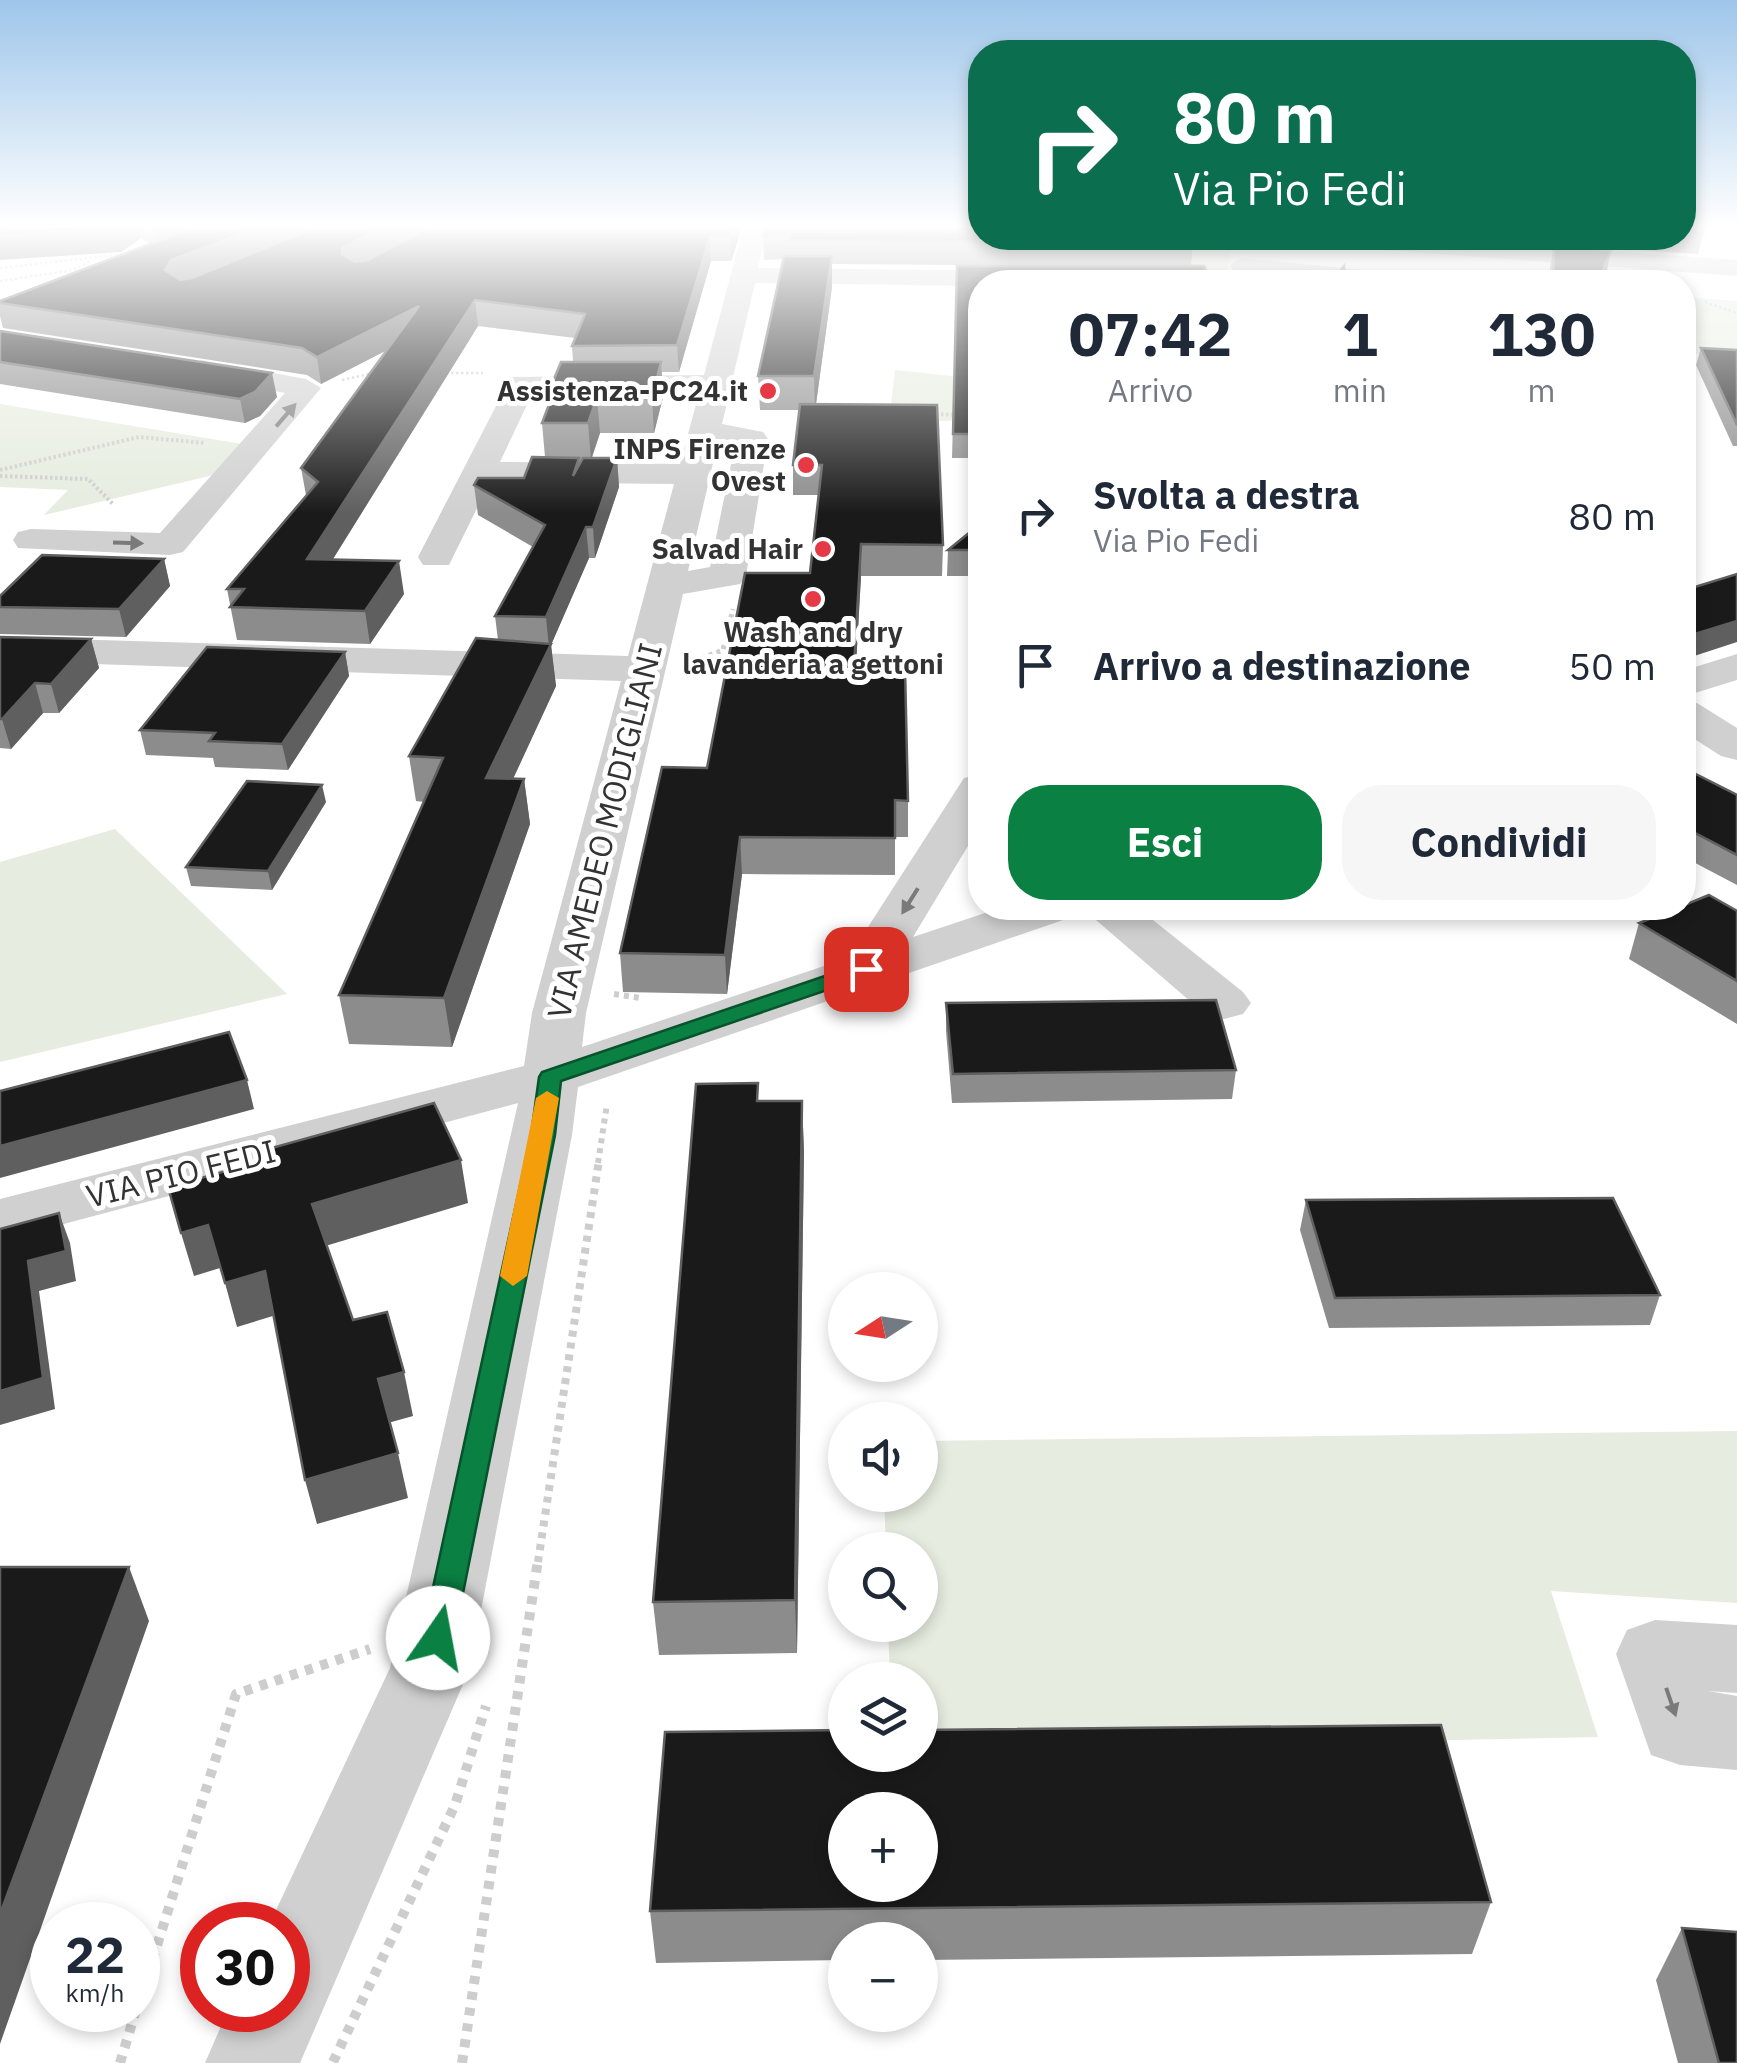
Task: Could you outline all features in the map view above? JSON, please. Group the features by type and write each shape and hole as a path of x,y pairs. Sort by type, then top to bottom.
{"street":[{"name":"VIA AMEDEO MODIGLIANI","path":"310,1937 430,1668 543,1135 582,1084 559,1013 731,321"},
{"path":"169,364 306,388 258,448 170,544 20,550 139,508 221,487"},
{"path":"436,556 522,382 714,384"},
{"path":"665,586 727,576 752,439 702,430"},
{"path":"478,472 692,474"},
{"path":"0,649 644,669"},
{"path":"1696,680 1737,666"},
{"path":"1696,704 1737,714"},
{"path":"1696,721 1737,746"},
{"path":"866,969 968,808"},
{"path":"942,851 960,880 968,885"},
{"name":"VIA PIO FEDI","path":"0,1220 582,1084 866,969 1012,920"},
{"path":"1122,920 1224,1002"},
{"path":"1737,1659 1655,1654 1680,1729 1737,1733"},
{"path":"252,2063 266,2032"}],"path":[{"path":"928,414 962,415"},
{"path":"0,473 139,437 258,448"},
{"path":"0,473 88,479 139,508"},
{"path":"691,662 693,652"},
{"path":"618,976 614,994 652,1000"},
{"path":"462,2063 608,1102 582,1084"},
{"path":"160,1935 236,1694 389,1643"},
{"path":"120,2063 130,2032"}],"shaded area":[{"path":"1696,321 1737,321 1737,357 1696,354"},
{"path":"895,370 968,378 968,421 889,421"},
{"path":"0,404 242,444 218,474 44,515 68,490 0,487"},
{"path":"115,829 287,994 0,1062 0,862"},
{"path":"1737,1431 1737,1603 1551,1591 1598,1737 938,1751 938,1662 889,1662 889,1642 938,1642 938,1532 885,1532 885,1512 938,1512 938,1441"}],"building":[{"path":"123,321 388,321 317,357 302,348"},
{"path":"408,321 461,321 307,559 399,561 365,611 230,607 244,589 227,589 318,482 301,468"},
{"path":"582,321 684,321 677,345 572,346"},
{"path":"770,321 822,321 814,376 758,376"},
{"path":"956,321 968,321 968,434 953,434"},
{"path":"0,331 272,373 255,392 240,399 0,362"},
{"path":"1701,348 1737,350 1737,425"},
{"path":"561,362 661,362 652,398 597,398 588,423 542,423"},
{"path":"800,404 937,405 943,545 861,544 854,667 905,668 908,801 895,800 895,838 740,837 725,955 620,953 662,767 707,768 745,573 810,573 822,465 793,465"},
{"path":"532,457 579,458 573,476 583,458 617,458 593,527 586,527 546,617 495,616 545,525 474,485 478,478 524,478"},
{"path":"968,534 968,550 948,550"},
{"path":"42,555 164,559 119,609 0,607 0,596"},
{"path":"1737,574 1737,621 1696,634 1696,587"},
{"path":"0,637 91,639 51,684 35,683 0,719"},
{"path":"476,638 551,644 486,778 524,779 444,998 339,995 443,758 409,756"},
{"path":"207,647 345,652 282,744 209,741 215,733 140,730"},
{"path":"1696,774 1737,795 1737,855 1696,833"},
{"path":"247,781 322,785 268,871 186,867"},
{"path":"1709,895 1737,911 1737,981 1639,923 1696,920 1696,900"},
{"path":"1216,1000 1236,1070 953,1074 946,1003"},
{"path":"229,1032 247,1080 0,1146 0,1091"},
{"path":"758,1083 757,1101 802,1101 795,1600 653,1602 696,1084"},
{"path":"434,1103 461,1160 312,1204 353,1320 387,1312 404,1372 378,1379 398,1453 305,1480 265,1271 225,1283 208,1225 181,1233 168,1187 259,1162 268,1149"},
{"path":"1613,1198 1660,1295 1335,1298 1306,1200"},
{"path":"59,1213 66,1251 28,1261 43,1378 0,1391 0,1229"},
{"path":"0,1567 129,1567 0,1914"},
{"path":"1441,1725 1491,1902 650,1911 665,1732 828,1730 828,1772 938,1772 938,1730"},
{"path":"1682,1928 1737,1932 1737,2063 1719,2063"}],"slow traffic":[{"path":"513,1276 543,1135 547,1098"}],"place":[{"name":"Assistenza-PC24.it","path":"768,391"},
{"name":"INPS Firenze Ovest","path":"806,465"},
{"name":"Salvad Hair","path":"823,549"},
{"name":"Wash and dry lavanderia a gettoni","path":"813,599"}],"route":[{"path":"438,1638 543,1135 550,1077 659,1043 866,969"}]}
